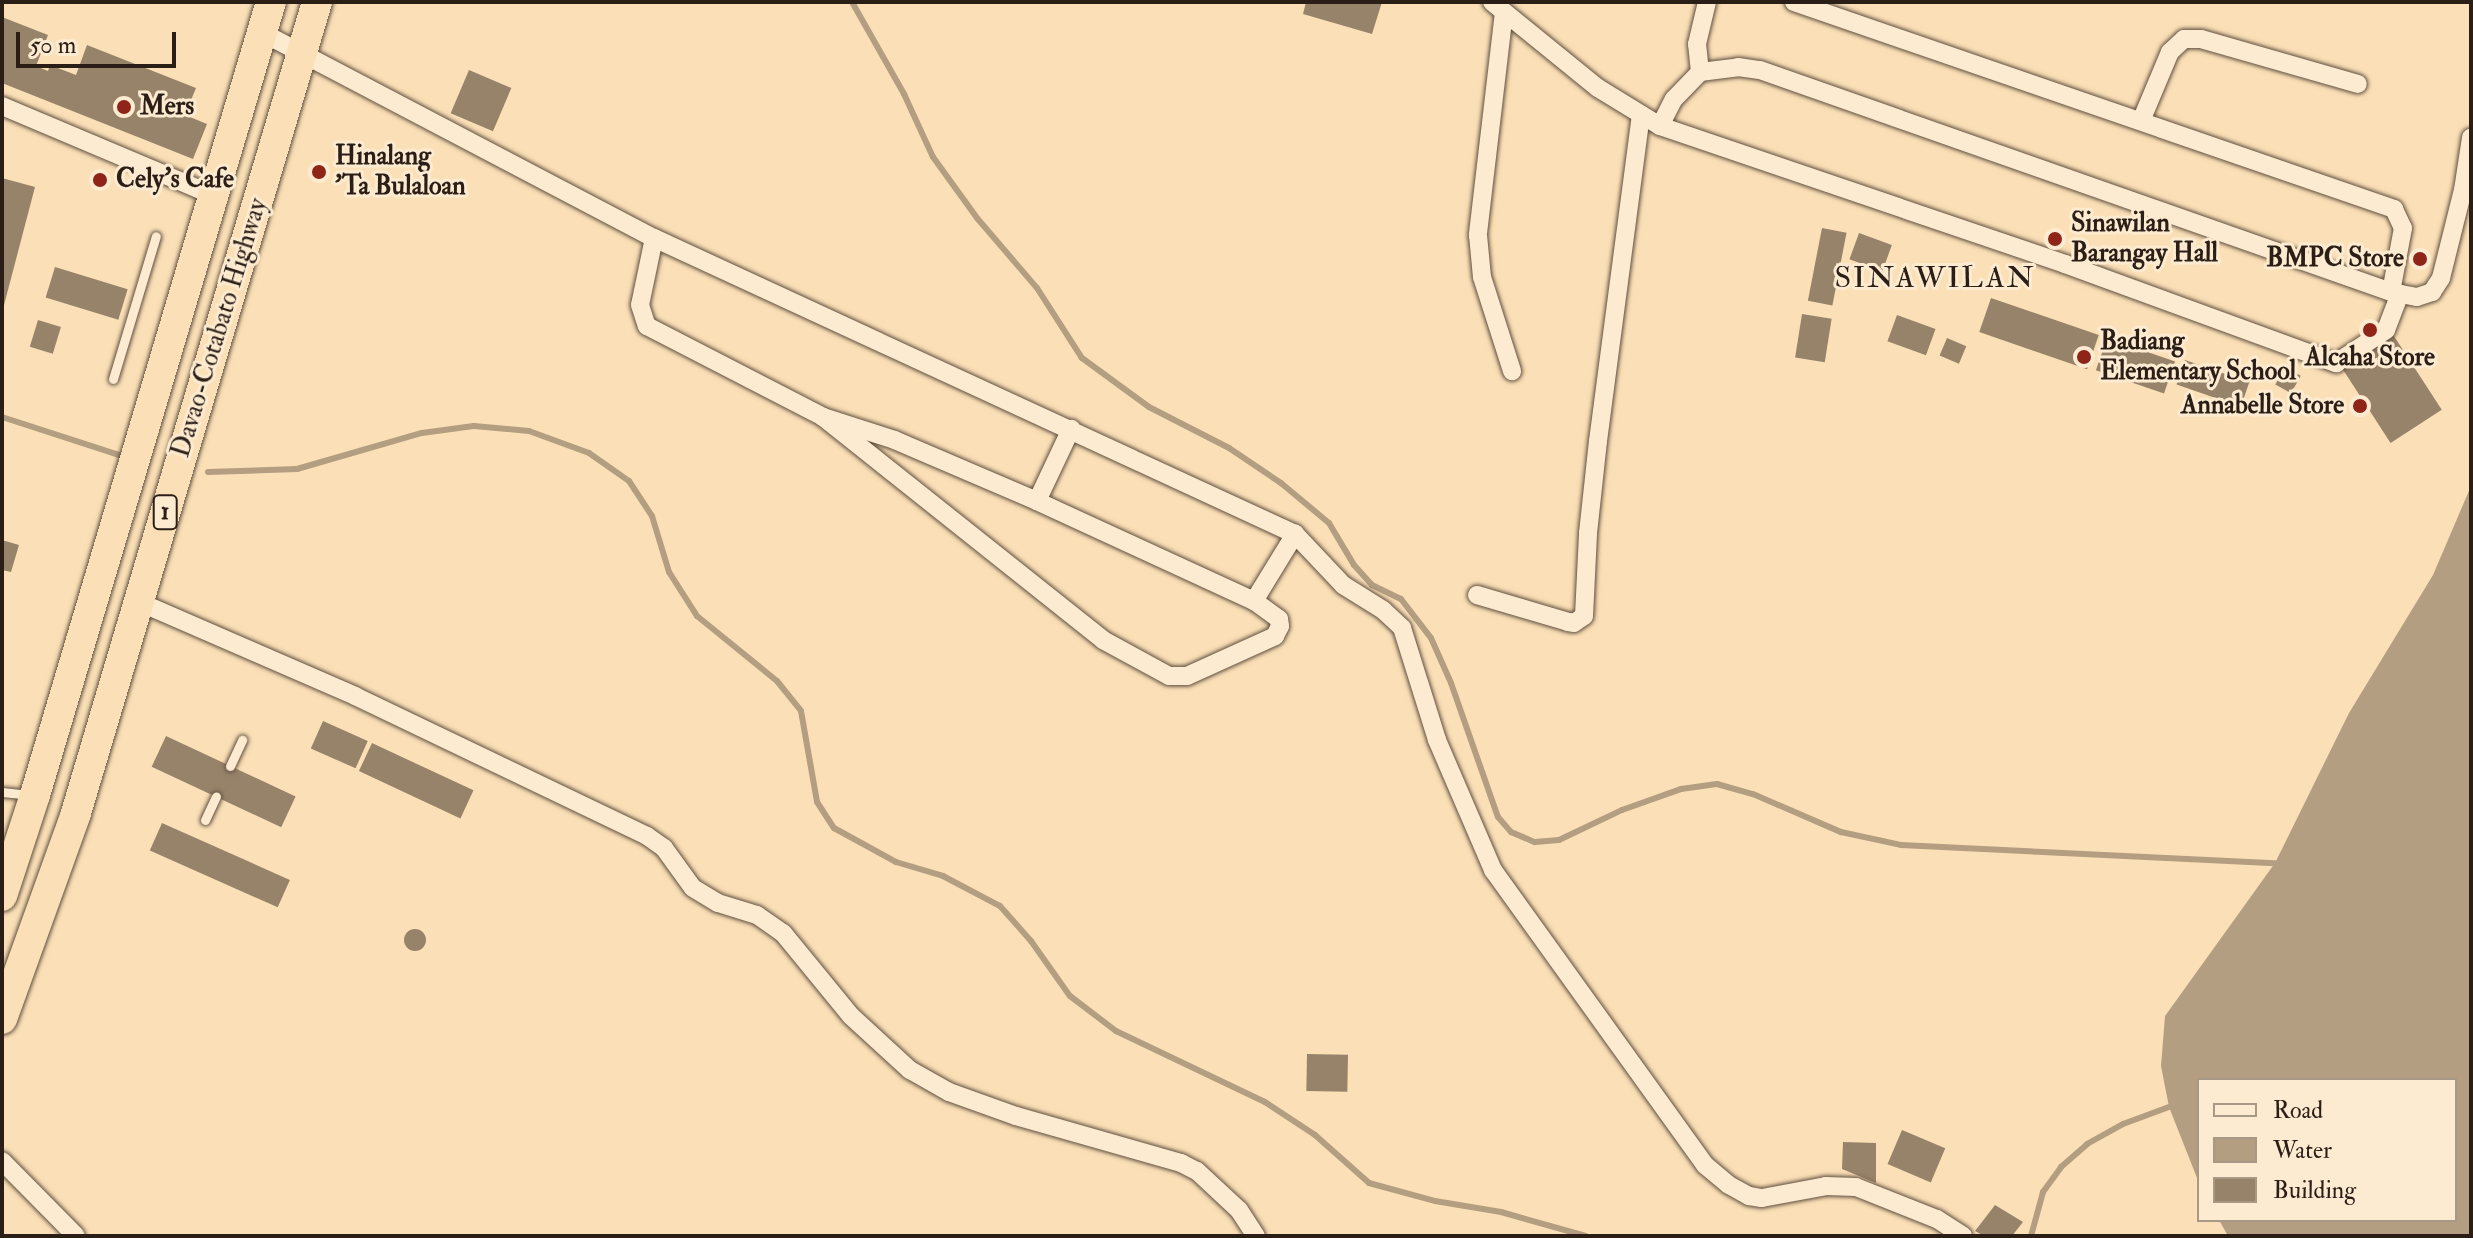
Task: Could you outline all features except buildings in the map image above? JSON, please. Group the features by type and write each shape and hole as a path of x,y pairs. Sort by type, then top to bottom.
{"highway":[{"name":"Davao-Cotabato Highway","path":"2,896 35,795 271,2"},
{"name":"Davao-Cotabato Highway","path":"2,1019 76,813 317,2"}],"street":[{"path":"1700,72 1697,44 1707,2"},
{"path":"1498,7 1598,88 1660,126 2065,264 2336,363 2386,330 2395,293 2403,228 2394,209 1794,2"},
{"path":"1498,7 1478,235 1482,277 1512,371"},
{"path":"261,32 654,238 1295,534 1343,585 1383,610 1402,628 1437,740 1493,870 1705,1165 1729,1185 1762,1198 1826,1186 1856,1187 1937,1219 1963,1236"},
{"path":"2141,121 2170,52 2184,39 2201,39 2358,84"},
{"path":"1660,126 1674,99 1700,72 1738,67 1760,70 2395,293 2427,296 2441,278 2463,190 2471,138"},
{"path":"2,106 213,195"},
{"path":"1477,595 1568,622 1574,623 1584,616 1588,533 1598,441 1641,115"},
{"path":"654,238 640,305 647,326 823,417 895,440 1037,501 1254,601 1279,619 1280,626 1275,636 1187,676 1169,676 1103,640 823,417"},
{"path":"1037,501 1071,429"},
{"path":"1254,601 1295,534"},
{"path":"137,601 355,696 647,836 664,848 693,888 718,903 757,915 783,933 851,1016 910,1070 949,1092 1016,1116 1181,1163 1197,1171 1239,1210 1256,1236"},
{"path":"2,1161 76,1236"}],"lane":[{"path":"113,379 156,236"},
{"path":"230,766 242,740"},
{"path":"2,792 35,795"},
{"path":"205,820 216,796"}],"water":[{"path":"2471,486 2471,1236 2228,1236 2220,1222 2457,1222 2457,1078 2197,1078 2197,1178 2169,1107 2161,1066 2165,1016 2275,863 2349,713 2433,575"}],"waterway":[{"path":"852,2 904,94 933,157 977,218 1037,288 1082,358 1149,407 1229,448 1281,483 1329,523 1354,565 1372,585 1401,599 1431,638 1451,683 1498,817 1511,832 1535,842 1559,840 1622,810 1681,789 1717,784 1753,794 1841,832 1901,845 2275,863"},
{"path":"2,417 122,456"},
{"path":"208,472 297,469 422,433 474,426 529,431 589,453 629,481 652,516 669,572 697,616 777,681 801,711 817,802 834,828 896,862 943,876 1000,906 1031,941 1070,996 1116,1031 1265,1102 1315,1135 1369,1183 1435,1201 1501,1212 1586,1236"},
{"path":"2031,1236 2043,1192 2061,1167 2087,1144 2123,1124 2169,1107"}],"place":[{"name":"Mers","path":"124,107"},
{"name":"Hinalang 'Ta Bulaloan","path":"319,172"},
{"name":"Cely's Cafe","path":"100,180"},
{"name":"Sinawilan Barangay Hall","path":"2055,239"},
{"name":"BMPC Store","path":"2420,259"},
{"name":"Alcaha Store","path":"2370,330"},
{"name":"Badiang Elementary School","path":"2084,357"},
{"name":"Annabelle Store","path":"2360,406"}],"district":[{"name":"SINAWILAN","path":"1935,278"}]}
